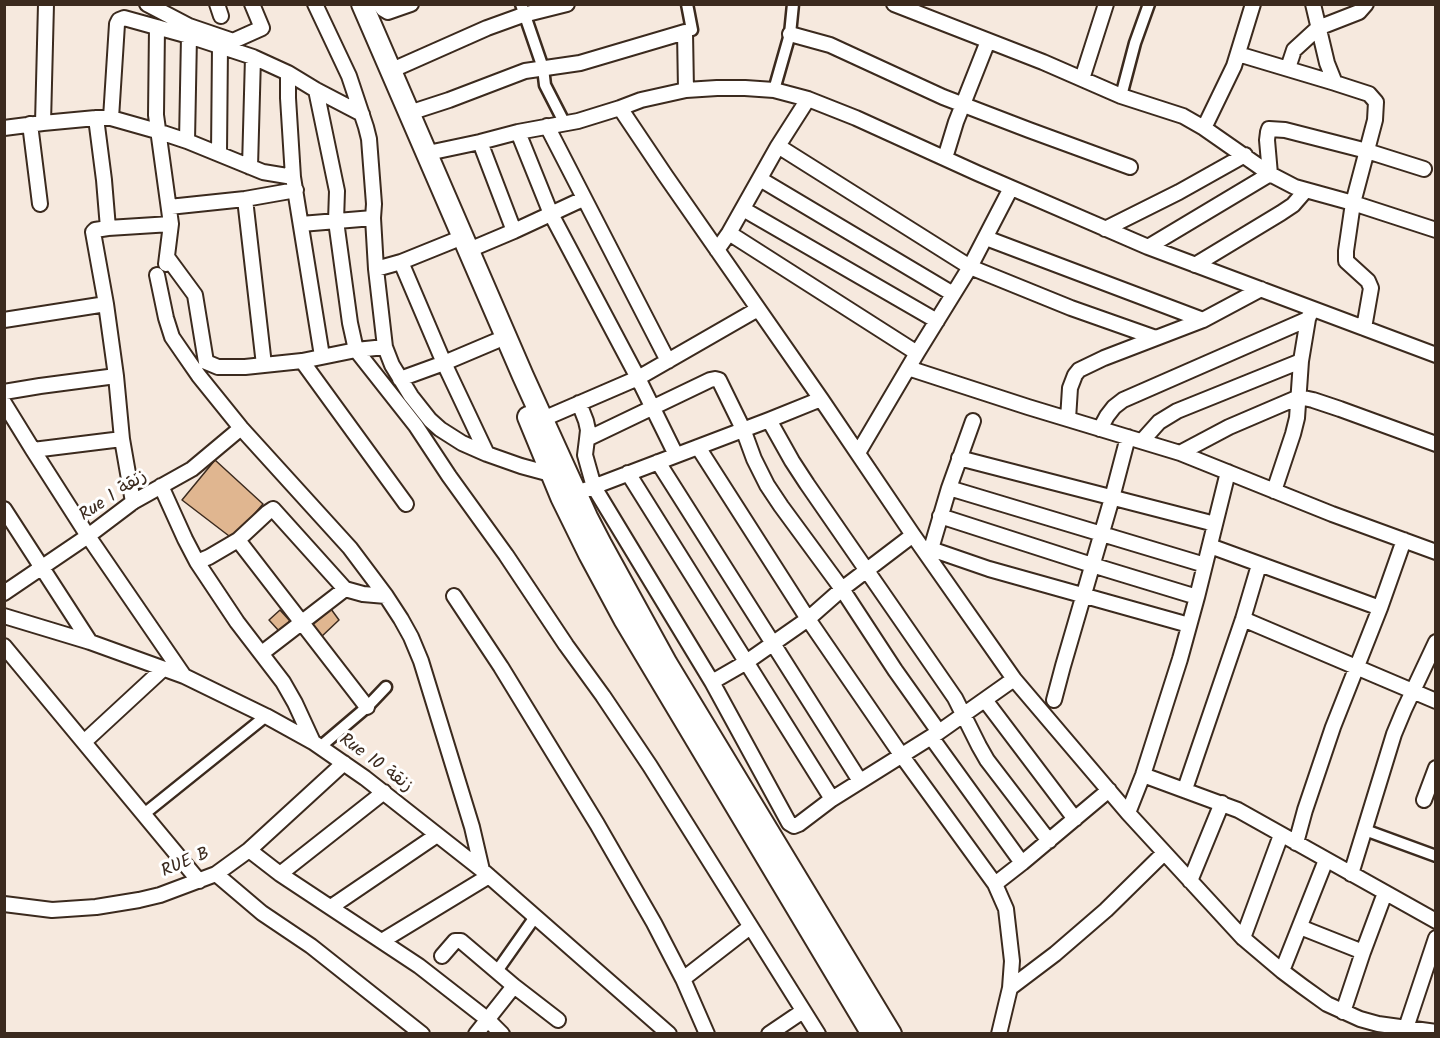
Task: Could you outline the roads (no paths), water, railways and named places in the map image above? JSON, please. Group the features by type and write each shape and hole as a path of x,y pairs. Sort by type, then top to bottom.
{"main road":[{"path":"349,4 404,132 461,245 543,418 570,486 589,554 624,619 872,1034"},
{"path":"362,4 428,153 496,341 570,486 667,664 891,1034"}],"street":[{"path":"40,204 36,124 46,4"},
{"path":"140,4 140,23"},
{"path":"147,4 189,26 233,41 262,28 252,4"},
{"path":"315,4 349,76 369,139 376,270 385,347 400,379 420,407 440,429 462,443 487,454 570,486 627,474 821,399"},
{"path":"379,4 388,12 411,4"},
{"path":"390,71 522,10 567,4"},
{"path":"687,4 692,30"},
{"path":"774,90 790,34 793,4"},
{"path":"894,4 1043,62 1121,96 1183,116 1285,182 1436,230"},
{"path":"1082,79 1106,4"},
{"path":"1121,96 1135,43 1149,4"},
{"path":"1204,128 1234,66 1253,4"},
{"path":"1313,4 1327,63 1335,83"},
{"path":"1288,68 1294,50 1318,28 1359,12 1366,4"},
{"path":"522,10 543,68 545,85 565,124"},
{"path":"111,118 117,24 124,18 253,57 288,73 362,114"},
{"path":"156,27 157,131 171,224 161,295"},
{"path":"409,113 525,71 580,63 685,32 686,90"},
{"path":"790,34 830,45 962,104 1130,167"},
{"path":"187,141 189,36"},
{"path":"945,158 962,104 988,41"},
{"path":"219,153 220,46"},
{"path":"1238,54 1369,94 1376,102 1375,120 1353,203 1346,259 1371,285 1372,291 1365,328"},
{"path":"250,167 253,57"},
{"path":"288,73 294,184 322,356"},
{"path":"428,153 518,132 565,124 640,100 686,90 727,88 774,90 808,99 856,118 1105,229 1262,289 1310,314 1365,328 1436,355"},
{"path":"316,90 337,191 336,221 356,350 416,426 603,696 650,766 818,1034"},
{"path":"717,250 744,209 778,146 808,99"},
{"path":"620,108 913,535 931,554 1014,679 1128,813 1244,938 1282,971 1327,1004 1360,1019 1378,1024 1405,1030 1436,1032"},
{"path":"96,118 108,228"},
{"path":"4,128 111,118 187,141 294,184"},
{"path":"547,126 668,361"},
{"path":"1270,174 1267,140 1269,129 1285,130 1367,151 1424,169"},
{"path":"518,132 550,214 638,378 676,455"},
{"path":"480,142 514,231"},
{"path":"778,146 970,267 1071,308 1156,338"},
{"path":"1105,229 1179,192 1245,155"},
{"path":"1148,247 1270,174"},
{"path":"760,179 953,294"},
{"path":"169,207 245,199 294,184"},
{"path":"858,453 970,267 1011,188"},
{"path":"1195,265 1293,205 1306,190"},
{"path":"245,199 264,365"},
{"path":"376,270 514,231 583,199"},
{"path":"744,209 937,321"},
{"path":"301,224 373,218"},
{"path":"132,502 106,304 93,232 108,228 171,224"},
{"path":"729,233 917,353"},
{"path":"986,238 1203,320"},
{"path":"167,256 195,296 206,362 219,367 245,367 385,347"},
{"path":"401,262 444,363 487,454"},
{"path":"157,275 172,337 199,376 241,428 350,548 386,596 411,637 421,662 485,873 382,941"},
{"path":"1068,419 1070,388 1079,370 1203,320 1262,289"},
{"path":"4,320 106,304"},
{"path":"543,418 638,378 758,309"},
{"path":"1274,491 1297,418 1301,361 1310,314"},
{"path":"1100,429 1114,407 1123,400 1310,314"},
{"path":"400,379 496,341"},
{"path":"302,360 406,504"},
{"path":"1142,441 1159,422 1177,411 1301,361"},
{"path":"908,368 1180,453 1436,552"},
{"path":"4,392 116,376"},
{"path":"587,439 710,380 717,379 721,382 767,485 842,589 935,735 1023,863"},
{"path":"1180,453 1229,427 1299,397 1340,409 1436,444"},
{"path":"570,486 585,455 587,439 586,421 579,403"},
{"path":"6,410 88,536 184,676"},
{"path":"769,420 797,469 955,698 987,760 1049,841"},
{"path":"931,554 940,516 973,421"},
{"name":"Rue 1 زنقة","path":"4,593 88,536 132,502 192,469 241,428"},
{"path":"1054,700 1128,437"},
{"path":"33,450 122,439"},
{"path":"698,447 808,619 902,756 995,884 1006,909 1012,961 1010,988 999,1034"},
{"path":"959,458 1215,524"},
{"path":"658,462 860,782"},
{"path":"1128,813 1143,775 1180,659 1228,472"},
{"path":"627,474 832,799"},
{"path":"161,486 197,562 237,622 283,682 316,745 367,707 386,687"},
{"path":"570,486 712,682 789,823 794,826 832,799 935,735 1014,679"},
{"path":"949,488 1205,565"},
{"path":"4,509 90,642"},
{"path":"197,562 238,540 273,510 345,589 363,594 386,596"},
{"path":"940,516 1197,597"},
{"path":"712,682 745,663 808,619 842,589 913,535"},
{"path":"238,540 367,707"},
{"path":"1296,843 1333,727 1404,540"},
{"path":"1210,546 1380,608"},
{"path":"931,554 1189,625"},
{"path":"1185,789 1243,619 1259,564"},
{"path":"262,653 345,589"},
{"path":"454,596 501,667 597,824 654,923 707,1034"},
{"name":"Rue 10 زنقة","path":"4,616 90,642 184,676 266,716 316,745 384,792 485,873 669,1034"},
{"path":"1243,619 1436,701"},
{"path":"1351,874 1395,734 1436,642"},
{"path":"4,646 199,881"},
{"path":"84,742 163,669"},
{"path":"985,700 1075,819"},
{"path":"144,814 266,716"},
{"name":"RUE B","path":"4,904 52,910 96,907 160,895 216,874 249,850 344,763"},
{"path":"1424,800 1436,768"},
{"path":"1143,775 1222,803 1255,818 1281,835 1436,921"},
{"path":"995,884 1109,790"},
{"path":"280,874 384,792"},
{"path":"1190,881 1222,803"},
{"path":"1365,830 1436,856"},
{"path":"331,907 437,835"},
{"path":"1244,938 1281,835"},
{"path":"249,850 280,874 419,966 488,1019 502,1034"},
{"path":"1010,988 1055,954 1106,910 1164,853"},
{"path":"1282,971 1326,860"},
{"path":"216,874 262,914 311,946 422,1034"},
{"path":"1343,1012 1385,892"},
{"path":"497,971 535,917"},
{"path":"682,979 750,927"},
{"path":"1300,927 1363,952"},
{"path":"1405,1030 1436,938"},
{"path":"442,956 455,941 461,941 558,1020"},
{"path":"476,1034 514,986"},
{"path":"769,1034 803,1011"}]}
